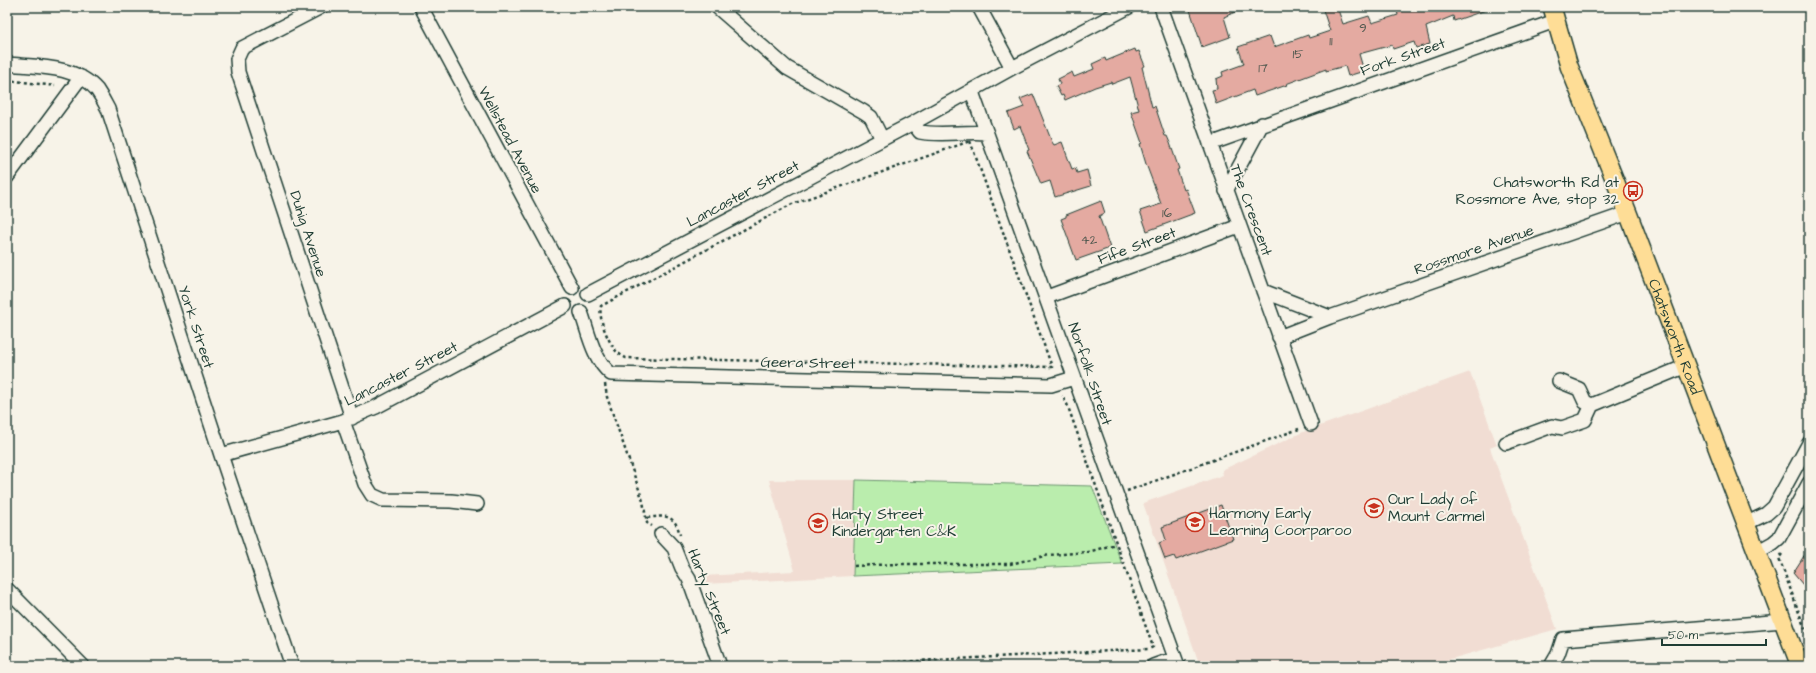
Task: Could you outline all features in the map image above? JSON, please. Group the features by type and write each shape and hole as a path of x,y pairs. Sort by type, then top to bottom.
{"main road":[{"name":"Chatsworth Road","path":"1554,14 1575,82 1628,213 1747,523 1800,666"}],"street":[{"name":"Duhig Avenue","path":"321,7 242,48 237,59 238,72 347,420 365,484 372,495 383,500 451,501 477,504"},
{"name":"Wellstead Avenue","path":"421,7 572,288"},
{"path":"717,7 787,68 871,117 882,139"},
{"path":"979,7 1012,68"},
{"name":"Lancaster Street","path":"588,294 972,92 1012,68 1128,7"},
{"name":"The Crescent","path":"1161,7 1311,424"},
{"name":"Fork Street","path":"1210,144 1554,14"},
{"name":"York Street","path":"7,64 62,70 81,77 96,90 108,109 221,455 292,666"},
{"path":"7,177 81,77"},
{"name":"Norfolk Street","path":"972,92 1177,662"},
{"path":"913,123 920,132 933,134 972,131 987,133"},
{"path":"1226,191 1262,124"},
{"name":"Rossmore Avenue","path":"1279,337 1330,317 1628,213"},
{"name":"Fife Street","path":"1047,297 1239,226"},
{"path":"572,288 582,289 588,294 588,306 581,312 570,312 565,306 564,298 568,290 572,288"},
{"path":"1263,291 1330,317"},
{"name":"Lancaster Street","path":"221,455 347,420 376,407 565,306"},
{"path":"581,312 596,355 603,368"},
{"path":"1506,443 1552,426 1562,428 1585,420 1592,405 1686,366"},
{"name":"Geera Street","path":"603,368 611,374 1051,385 1074,378"},
{"path":"1559,381 1579,389 1585,402 1592,405"},
{"path":"1747,523 1766,514 1774,507 1809,443"},
{"path":"1757,552 1777,540 1809,483"},
{"name":"Harty Street","path":"661,534 674,548 682,568 689,579 720,666"},
{"path":"7,588 83,666"},
{"path":"1551,666 1558,654 1563,639 1783,621"},
{"path":"1153,666 1177,662"}],"path":[{"path":"7,80 55,86"},
{"path":"970,141 1052,367 626,358 617,353 610,342 600,311 601,306 792,204 970,141"},
{"path":"603,368 606,397 643,501 647,523 661,534"},
{"path":"821,666 1149,649 1153,647 1067,404 1062,396"},
{"path":"1117,495 1311,424"},
{"path":"854,566 896,564 1010,564 1049,555 1088,552 1116,544"},
{"path":"1783,552 1779,558 1809,640"}],"shaded area":[{"name":"Our Lady of Mount Carmel","path":"1470,372 1497,445 1490,448 1557,629 1426,666 1200,666 1143,503 1223,475 1222,470 1303,432"},
{"name":"Harty Street Kindergarten C&K","path":"769,480 856,480 853,576 704,584 702,576 795,571"}],"green space":[{"path":"856,480 1092,486 1122,564 853,576"}],"building":[{"path":"1199,7 1246,7 1224,17 1230,37 1202,47 1190,10"},
{"path":"1322,7 1337,7 1343,24 1369,16 1372,23 1398,15 1396,7 1489,7 1489,9 1454,21 1453,16 1426,27 1430,44 1416,48 1414,42 1393,49 1392,45 1359,54 1364,71 1348,76 1345,66 1326,71 1326,69 1255,96 1253,90 1216,104 1212,90 1217,89 1216,79 1223,76 1222,72 1244,64 1238,47 1270,36 1274,47 1308,35 1309,38 1330,31"},
{"path":"1135,49 1136,52 1139,51 1145,66 1142,67 1152,107 1155,106 1165,136 1167,136 1170,143 1179,169 1177,170 1184,190 1186,189 1195,213 1147,231 1140,211 1161,204 1146,164 1140,144 1142,143 1131,112 1139,110 1130,77 1112,84 1111,82 1095,87 1065,100 1063,95 1061,96 1056,86 1060,84 1058,79 1072,72 1074,77 1094,69 1092,64 1105,58 1106,61"},
{"path":"1033,94 1052,142 1054,145 1062,142 1072,169 1075,168 1077,173 1087,170 1091,186 1055,197 1050,181 1041,184 1027,151 1029,150 1020,126 1014,129 1008,113 1024,107 1020,99"},
{"path":"1101,201 1105,213 1099,216 1110,248 1076,260 1061,219 1066,217 1066,215"},
{"path":"1221,505 1233,539 1176,560 1174,556 1165,559 1159,543 1166,540 1162,527"},
{"path":"1809,548 1809,592 1793,573"}],"place":[{"name":"Chatsworth Rd at Rossmore Ave, stop 32","path":"1633,191"},
{"name":"Our Lady of Mount Carmel","path":"1374,508"},
{"name":"Harmony Early Learning Coorparoo","path":"1195,522"},
{"name":"Harty Street Kindergarten C&K","path":"818,523"}]}
